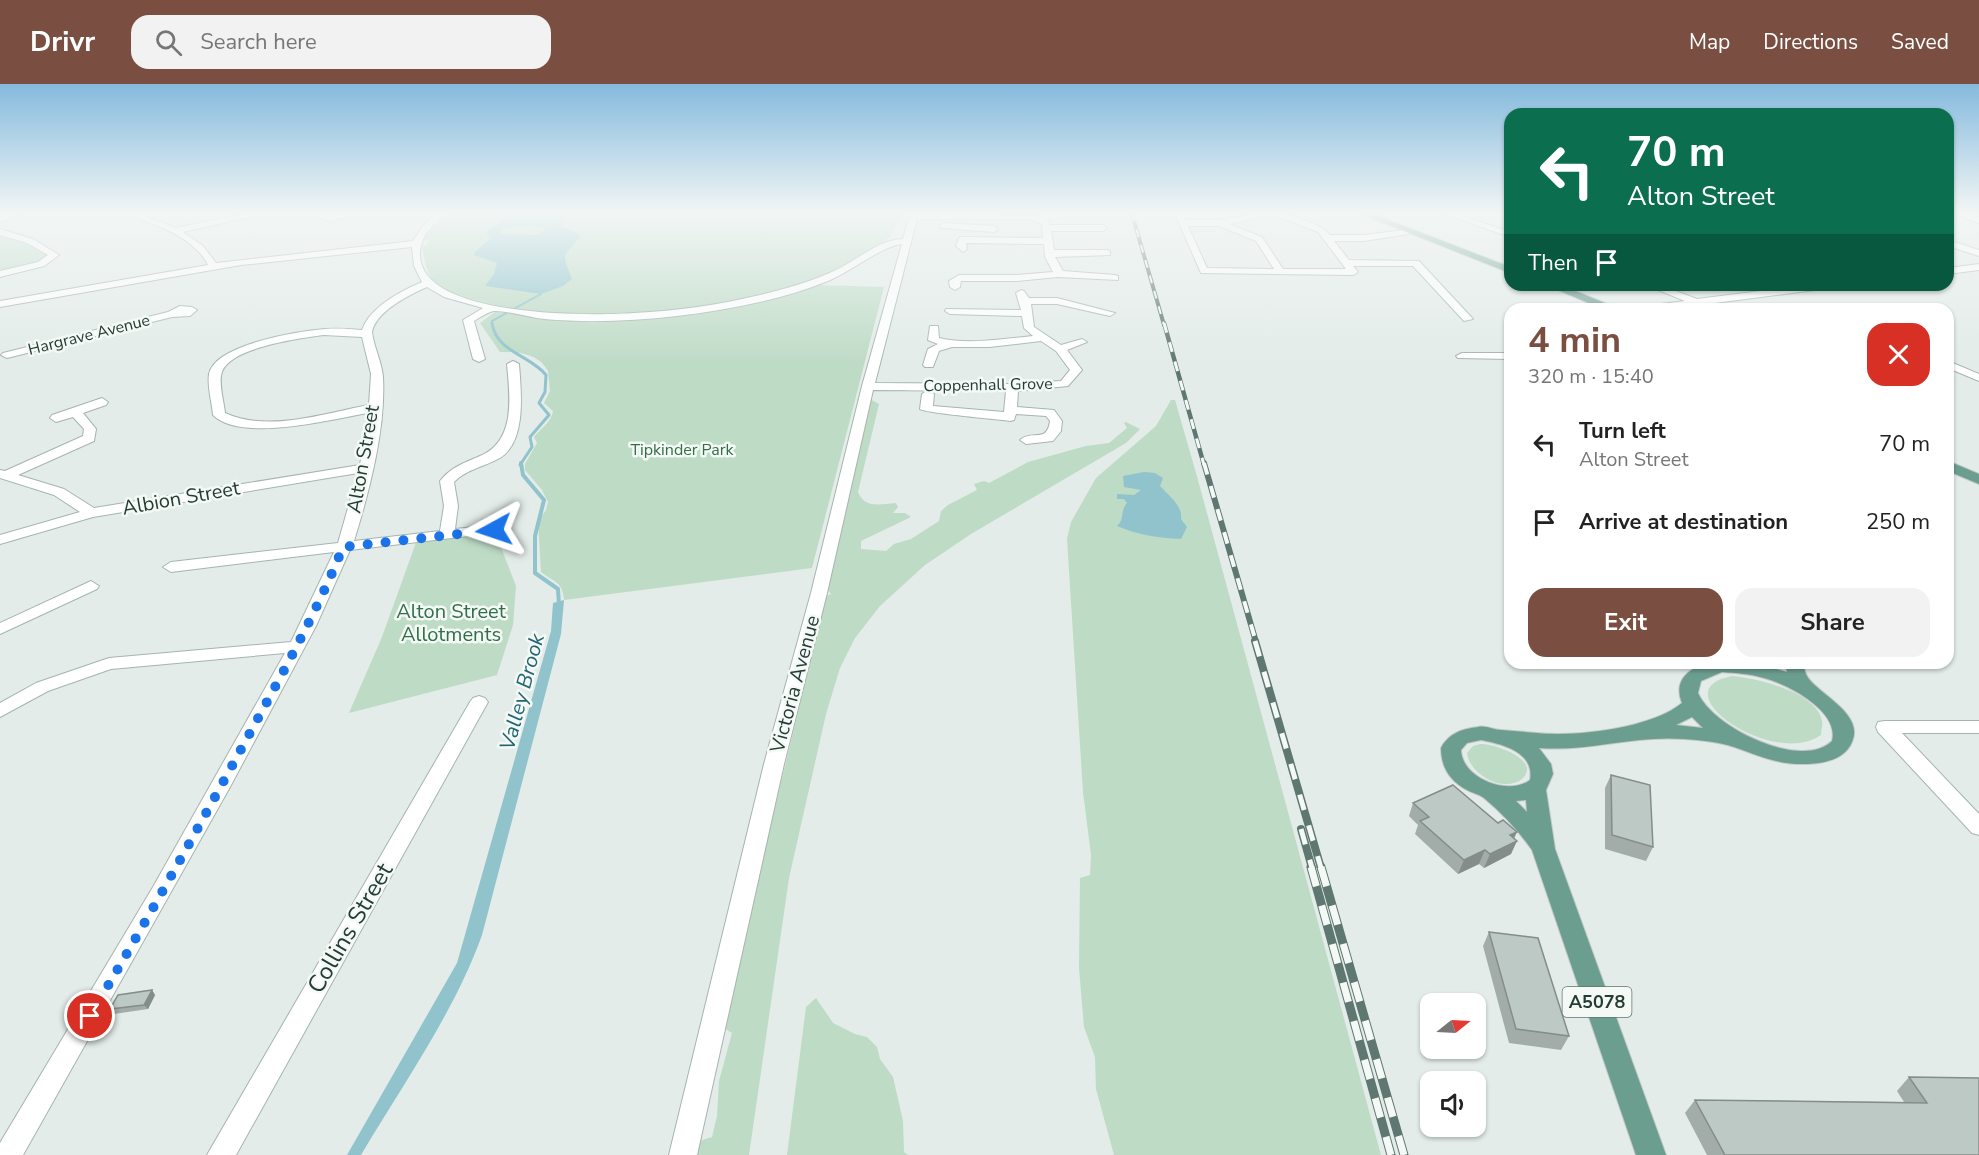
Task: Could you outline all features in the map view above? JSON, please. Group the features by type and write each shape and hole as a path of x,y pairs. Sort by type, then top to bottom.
{"main road":[{"path":"1566,291 1598,303"},
{"path":"1954,468 1979,480"},
{"path":"1705,669 1689,681 1687,688 1693,705 1704,718 1721,731 1766,751 1789,756 1811,757 1828,754 1839,747 1844,737 1843,726 1833,711 1798,680 1795,669"},
{"path":"1751,669 1770,673 1795,683 1816,696"},
{"path":"1641,731 1681,715 1693,705"},
{"path":"1573,740 1554,751 1539,779 1524,793 1512,795 1490,791 1472,783 1452,763 1451,748 1460,738 1471,734 1545,741 1573,740 1641,731 1685,732 1742,742"},
{"path":"1502,737 1521,746 1534,757 1539,779"},
{"name":"A5078","path":"1539,779 1544,849"},
{"name":"A5078","path":"1490,791 1526,823 1544,849 1652,1155"}],"street":[{"path":"0,274 41,264"},
{"path":"0,304 228,264"},
{"path":"418,264 427,283 450,296 497,309 566,316 630,316 734,304 783,293 819,281 856,264"},
{"name":"Victoria Avenue","path":"683,1155 774,764 817,601 868,386 900,264"},
{"path":"1055,264 1059,274"},
{"path":"1201,264 1204,271 1353,272 1348,264"},
{"path":"1275,264 1280,271"},
{"path":"1417,264 1468,319"},
{"path":"1954,270 1979,267"},
{"path":"955,287 954,280 983,272 1017,278 1059,274 1115,278"},
{"path":"374,408 276,425 228,422 219,415 215,374 224,360 274,341 324,333 366,333 376,317 407,292 427,283"},
{"path":"1668,291 1698,302"},
{"path":"1690,303 1784,291"},
{"path":"950,311 1024,302 1057,301 1110,313"},
{"path":"1024,302 1029,328 1040,338"},
{"path":"479,359 468,322 472,317 497,309"},
{"name":"Hargrave Avenue","path":"3,354 172,314"},
{"path":"934,328 933,340 951,344 989,344 1040,338"},
{"name":"Alton Street","path":"8,1155 136,938 296,647 343,547 355,514 374,408 376,368 366,333"},
{"name":"Coppenhall Grove","path":"868,386 1012,388 1064,384 1076,370 1060,349 1040,338"},
{"name":"Coppenhall Grove","path":"1060,349 1082,342"},
{"path":"929,365 934,349 951,344"},
{"path":"0,366 8,358 3,354"},
{"path":"1462,356 1504,356"},
{"path":"447,534 451,506 447,481 457,471 497,454 512,427 516,406 513,364"},
{"path":"1954,367 1979,378"},
{"path":"1010,413 1012,388"},
{"path":"928,394 926,409 1050,413 1056,421 1055,431 1048,438 1026,440"},
{"path":"56,418 102,402"},
{"path":"3,474 89,438 90,429 75,412"},
{"name":"Albion Street","path":"0,540 91,513 365,468"},
{"path":"3,474 59,492 91,513"},
{"path":"171,567 494,530"},
{"path":"0,629 91,586"},
{"path":"0,711 42,687 109,664 296,647"},
{"name":"Collins Street","path":"221,1155 479,702"},
{"path":"1979,727 1885,727 1979,827"}],"green space":[{"path":"0,264 35,264 0,274"},
{"path":"426,264 851,264 804,284 749,299 690,308 631,313 573,314 521,309 454,294 433,281"},
{"name":"Tipkinder Park","path":"818,285 884,287 812,568 564,600 560,586 541,572 538,521 546,510 548,502 542,490 525,470 525,464 537,443 534,437 548,422 553,411 544,403 550,391 548,371 539,360 533,357 520,353 500,352 480,323 495,312 567,320 718,310 778,298"},
{"path":"870,399 879,404 858,492 869,503 896,503 898,507 893,513 905,513 911,517 861,541 861,549 886,551 894,544 911,539 939,521 941,511 948,505 977,490 974,484 984,481 989,483 1028,462 1086,446 1109,443 1127,428 1124,423 1126,422 1140,429 1126,443 971,534 925,565 880,606 855,638 840,668 826,714 789,878 749,1155 693,1155 696,1142 712,1137 717,1116 719,1081 732,1033 722,1027 826,596 831,594 826,587"},
{"path":"1171,400 1175,400 1198,480 1381,1155 1114,1155 1096,1089 1095,1057 1084,1027 1079,968 1080,878 1090,875 1091,855 1083,792 1067,539 1071,522 1096,478 1156,426"},
{"name":"Alton Street Allotments","path":"494,529 516,586 513,625 497,675 349,713 382,637 418,537"},
{"path":"1732,676 1770,683 1809,702 1818,711 1822,721 1821,735 1800,743 1776,742 1752,735 1731,724 1715,710 1708,696 1713,684"},
{"path":"1480,744 1495,746 1514,754 1526,765 1527,772 1515,783 1498,783 1489,780 1474,769 1467,753 1473,746"},
{"path":"816,998 833,1023 867,1037 877,1047 880,1059 893,1077 903,1121 904,1152 908,1155 787,1155 806,1007"}],"water":[{"path":"497,264 566,264 572,279 563,286 541,294 485,286 494,274"},
{"path":"1144,472 1155,473 1163,478 1160,486 1178,505 1181,519 1187,527 1181,539 1133,532 1117,526 1127,503 1124,499 1117,499 1117,494 1134,495 1141,490 1124,487 1123,476"},
{"path":"564,600 561,634 482,935 442,1020 361,1155 347,1155 457,963 551,631 553,603"}],"building":[{"path":"1611,775 1650,785 1653,847 1612,835"},
{"path":"1453,785 1498,823 1503,820 1517,832 1510,835 1517,841 1490,854 1485,850 1464,860 1420,821 1429,817 1413,803"},
{"path":"1489,932 1538,938 1569,1036 1516,1029"},
{"path":"152,990 144,1005 110,1009 118,995"},
{"path":"1909,1077 1979,1078 1979,1155 1725,1155 1695,1100 1927,1103"}],"waterway":[{"name":"Valley Brook","path":"492,323 541,294"},
{"name":"Valley Brook","path":"492,323 500,341 546,375 545,392 539,403 549,415 530,437 532,447 521,463"},
{"name":"Valley Brook","path":"521,463 523,475 544,500 535,536 535,573 558,589 559,606"}],"railway":[{"path":"1146,264 1164,325"},
{"path":"1164,323 1204,465"},
{"path":"1204,463 1256,642"},
{"path":"1255,641 1321,868"},
{"path":"1301,829 1312,868"},
{"path":"1311,867 1391,1155"},
{"path":"1321,867 1404,1155"}],"route":[{"path":"90,1016 136,938 255,723 304,632 343,547 494,530"}]}
